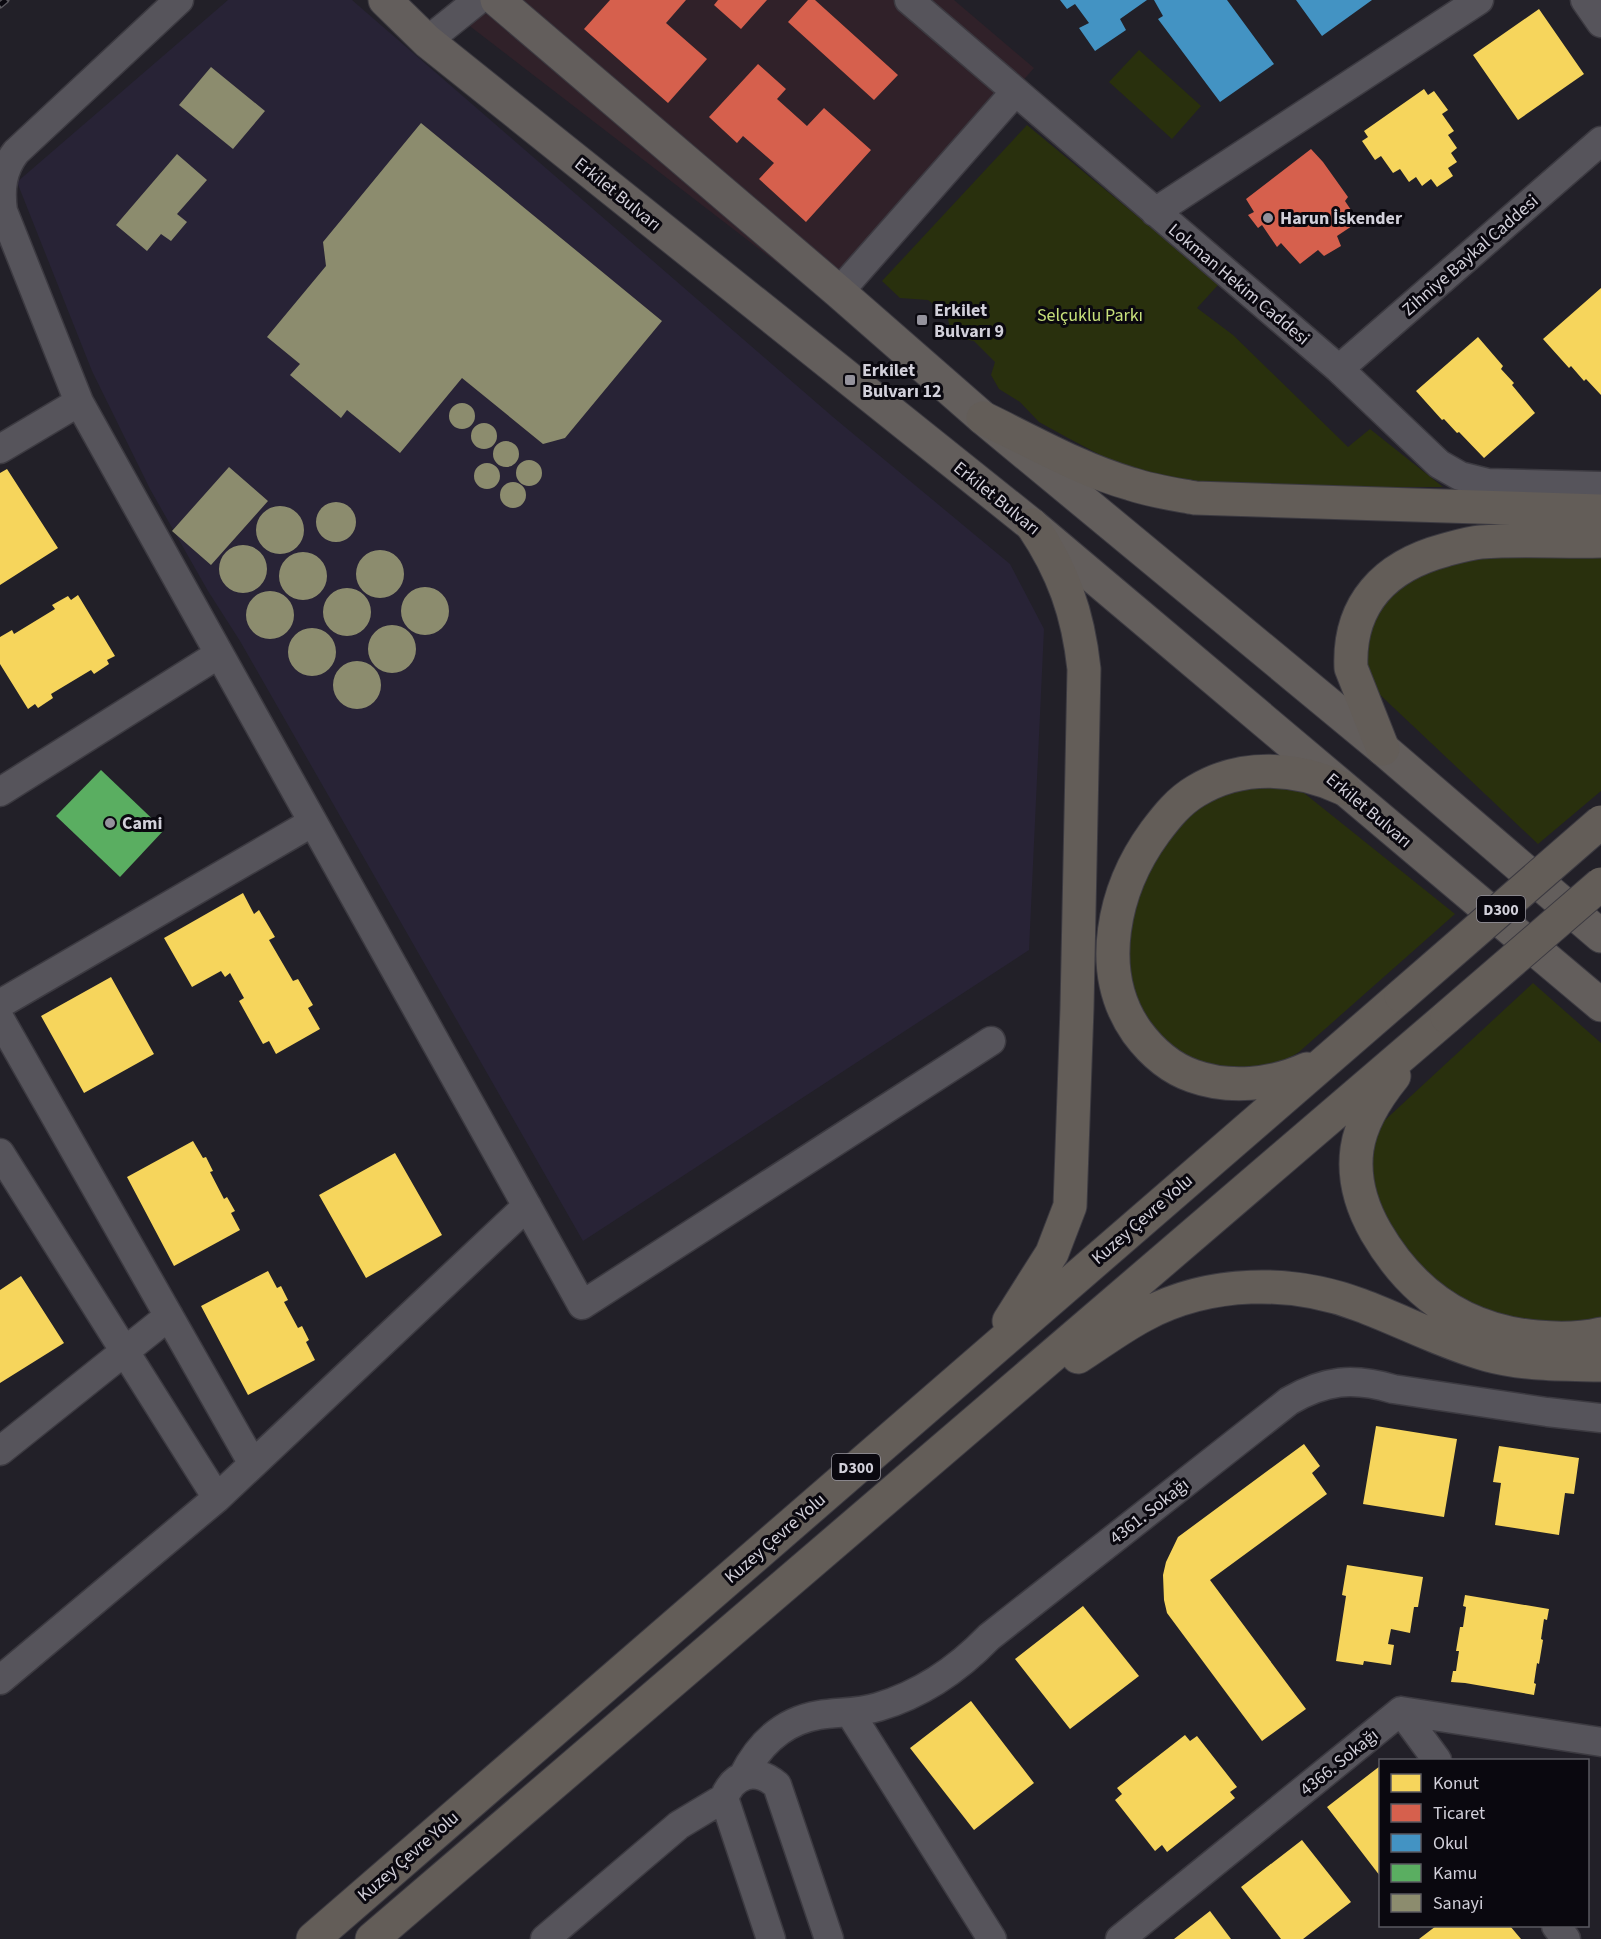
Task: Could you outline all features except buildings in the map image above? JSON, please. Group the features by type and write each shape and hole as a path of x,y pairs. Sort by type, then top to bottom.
{"highway":[{"path":"983,418 1098,473 1130,484 1195,498 1601,511"},
{"path":"990,1351 1052,1253 1070,1206 1077,1020 1084,669 1081,641 1067,590 1058,567 1032,525"},
{"path":"1383,749 1351,668 1350,655 1354,628 1361,610 1380,584 1400,568 1417,559 1446,549 1480,542 1601,541"},
{"path":"1335,1053 1300,1072 1262,1083 1211,1082 1185,1074 1156,1054 1142,1040 1132,1025 1124,1010 1115,981 1113,949 1118,911 1134,867 1147,843 1163,821 1176,806 1195,792 1226,777 1260,771 1312,776 1344,789"},
{"name":"Kuzey Çevre Yolu","path":"313,1939 1601,822"},
{"name":"D300","path":"372,1939 1601,884"},
{"path":"1447,1017 1419,1046 1387,1085 1377,1099 1362,1130 1357,1147 1356,1176 1360,1196 1368,1216 1395,1263 1409,1278 1434,1299 1466,1319 1504,1333 1525,1336 1572,1338 1601,1334"},
{"path":"966,1431 1145,1315 1184,1299 1242,1288 1287,1287 1330,1296 1384,1314 1463,1347 1513,1360 1601,1365"}],"main road":[{"name":"Erkilet Bulvarı","path":"385,0 427,41 1032,525 1601,1005"},
{"path":"497,0 983,418 1383,749 1601,936"}],"street":[{"path":"179,0 15,152 2,171 0,190 3,212 79,402 582,1305 991,1041"},
{"path":"427,41 478,0"},
{"name":"Lokman Hekim Caddesi","path":"909,0 1339,369 1439,464 1460,476 1488,483 1601,486"},
{"path":"1155,213 1479,0"},
{"path":"1585,0 1601,23"},
{"path":"839,292 1015,92"},
{"name":"Zihniye Baykal Caddesi","path":"1339,369 1601,141"},
{"path":"0,448 79,402"},
{"path":"0,792 219,654"},
{"path":"0,1004 313,822"},
{"path":"0,1019 253,1464"},
{"path":"0,1153 217,1498"},
{"path":"0,1680 217,1498 527,1206"},
{"path":"0,1451 169,1316"},
{"name":"4361. Sokağı","path":"545,1939 679,1825 724,1798 735,1781 744,1776 761,1747 787,1726 818,1715 850,1713 878,1707 928,1687 971,1656 989,1636 1289,1401 1314,1389 1340,1382 1358,1381 1393,1389 1601,1418"},
{"path":"1401,1712 1601,1742"},
{"path":"1401,1712 1436,1759"},
{"name":"4366. Sokağı","path":"1120,1939 1401,1712"},
{"path":"850,1713 992,1939"},
{"path":"744,1776 762,1775 777,1785 829,1939"},
{"path":"724,1798 771,1939"},
{"path":"1557,1927 1566,1939"}],"shaded area":[{"path":"228,0 352,0 833,417 1010,564 1044,629 1029,950 583,1241 240,641 208,591 150,489 92,371 17,182"},
{"path":"481,0 954,0 1034,68 828,302 458,17"}],"green space":[{"path":"1139,50 1201,106 1172,139 1109,82"},
{"name":"Selçuklu Parkı","path":"1027,125 1218,285 1197,308 1233,335 1348,447 1370,429 1443,487 1187,487 1150,481 1039,422 1020,402 999,389 991,375 995,362 974,341 959,338 950,328 947,315 928,300 900,298 882,281"},
{"path":"1601,554 1601,791 1538,844 1375,690 1366,663 1365,636 1395,583 1471,555"},
{"path":"1243,785 1289,788 1304,793 1455,914 1299,1052 1284,1061 1253,1071 1188,1061 1141,1017 1127,967 1129,923 1150,862 1197,805"},
{"path":"1533,983 1601,1043 1601,1324 1502,1319 1433,1284 1384,1222 1370,1170 1376,1136 1384,1121"}],"railway":[{"path":"0,5 6,0"}],"place":[{"name":"Harun İskender","path":"1268,218"},
{"name":"Erkilet Bulvarı 9","path":"922,320"},
{"name":"Erkilet Bulvarı 12","path":"850,380"},
{"name":"Cami","path":"110,823"}]}
